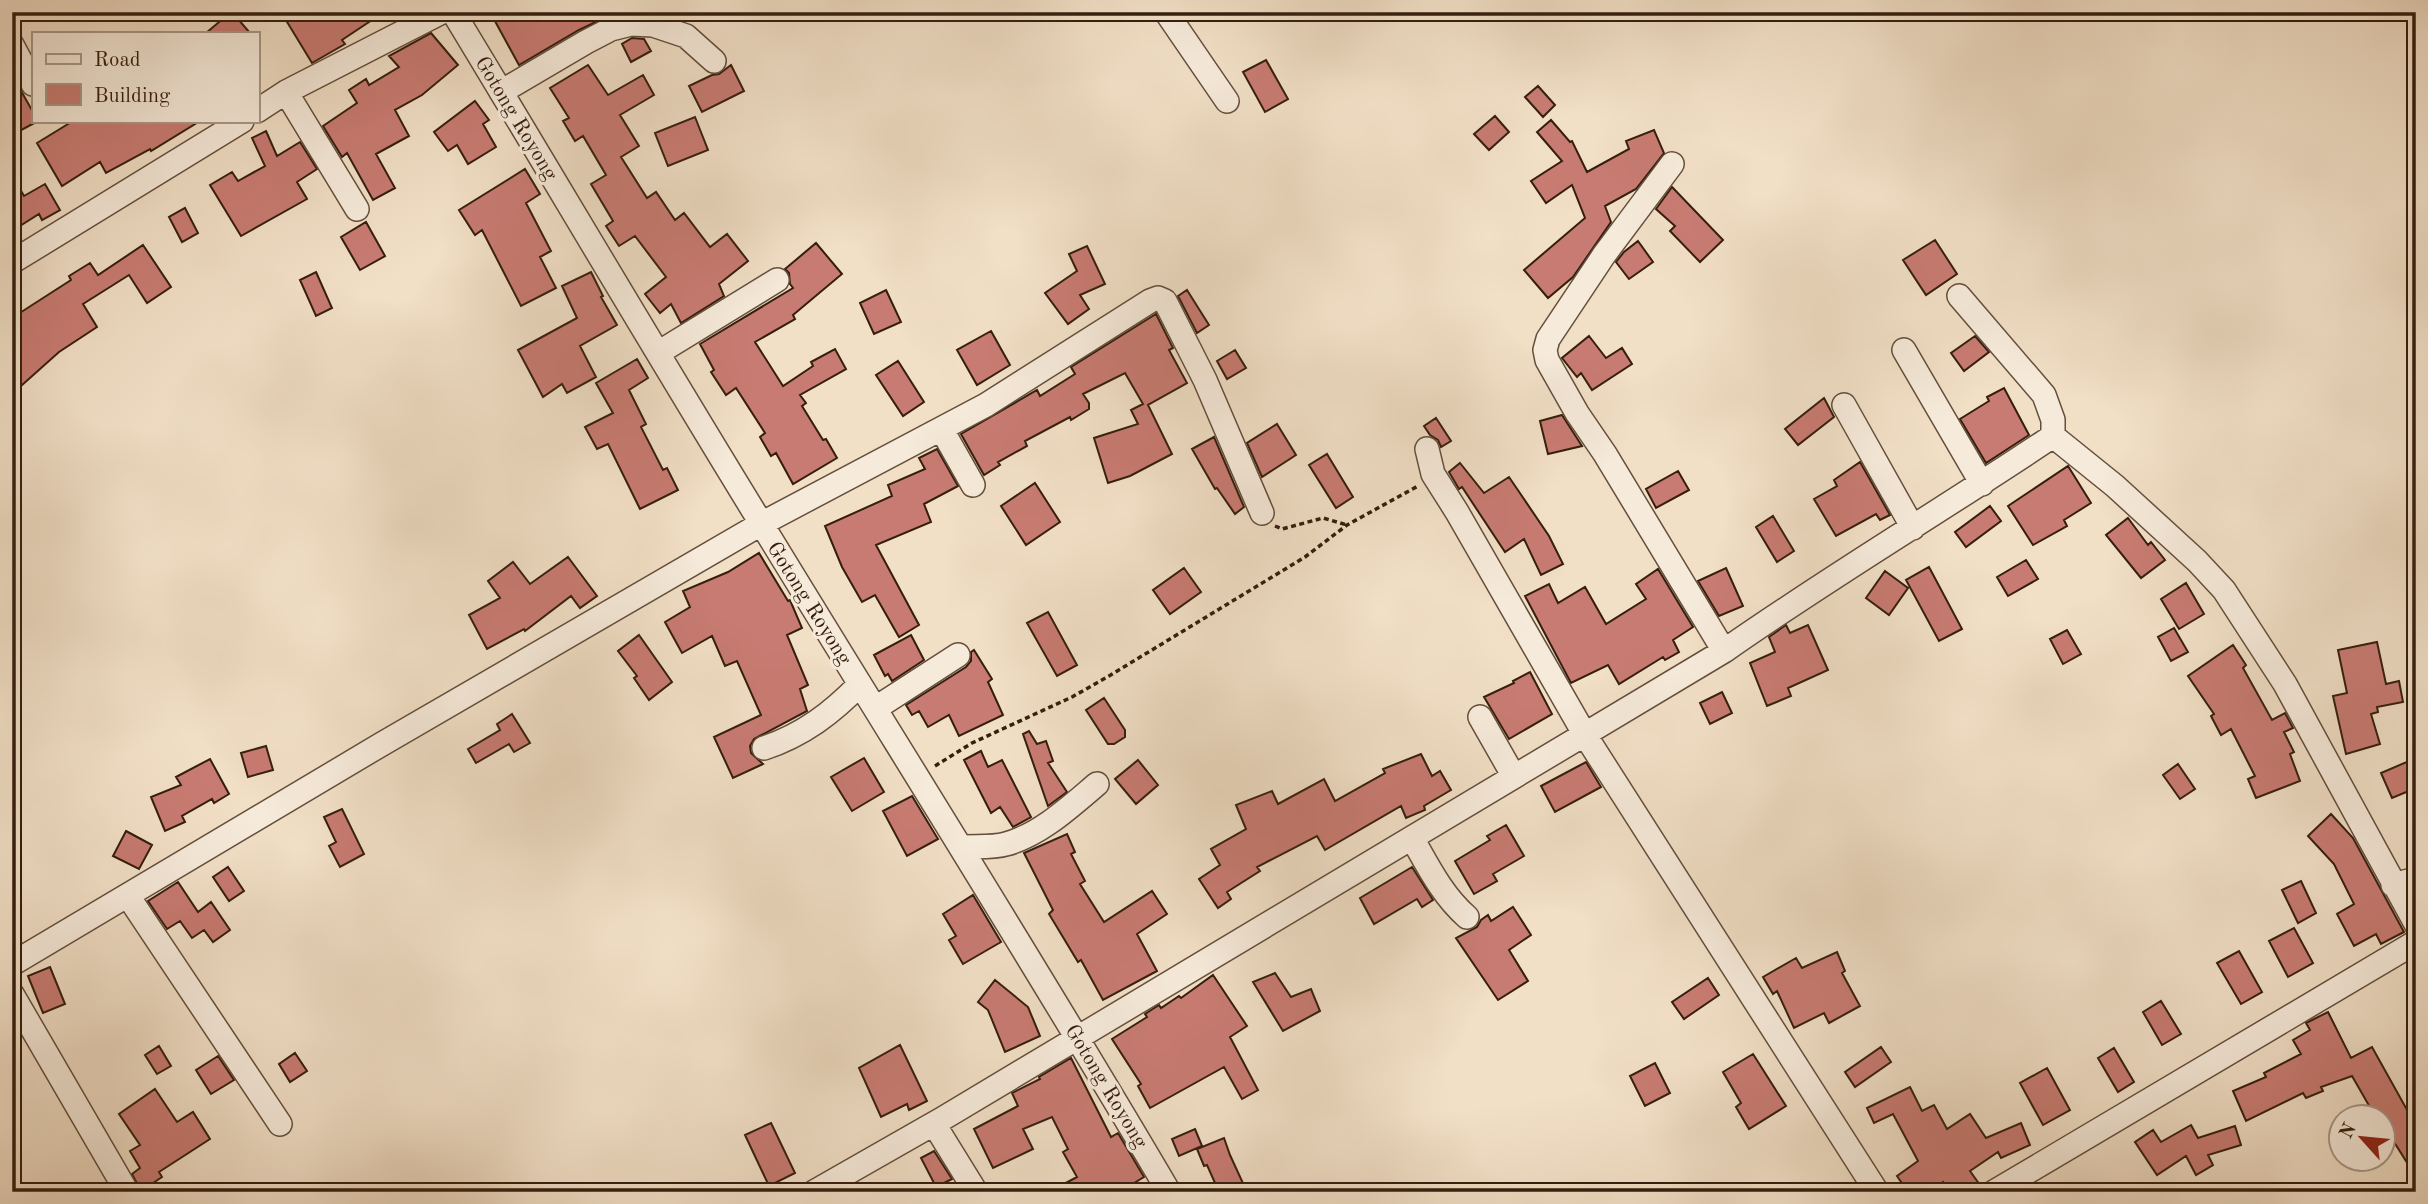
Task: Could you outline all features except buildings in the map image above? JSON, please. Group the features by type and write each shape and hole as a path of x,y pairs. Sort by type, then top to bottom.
{"street":[{"path":"259,110 286,92 442,12"},
{"name":"Gotong Royong","path":"453,12 761,524 919,776 1170,1192"},
{"path":"1166,12 1227,101"},
{"path":"501,92 586,42 611,29 631,24 653,25 686,36 714,61"},
{"path":"12,45 32,82"},
{"path":"286,92 357,209"},
{"path":"12,262 240,122"},
{"path":"1672,164 1604,255 1548,339 1545,350 1547,360 1577,413 1605,454 1724,651"},
{"path":"658,353 777,280"},
{"path":"1959,296 2044,395 2053,420 2053,436"},
{"path":"12,964 382,744 761,524 942,430 1050,366 1150,301 1158,299 1165,302 1205,380 1262,513"},
{"path":"1903,350 1982,484"},
{"path":"1844,405 1913,527"},
{"path":"942,430 973,485"},
{"path":"814,1192 934,1124 1724,651 1813,589 1982,484 2053,436"},
{"path":"2053,436 2115,486 2197,561 2224,590 2285,684 2416,924"},
{"path":"1427,449 1433,474 1585,735 1877,1192"},
{"path":"876,708 958,655"},
{"path":"764,748 788,740 819,721 841,704 860,684"},
{"path":"1480,718 1513,775"},
{"path":"962,847 995,846 1020,838 1068,809 1097,784"},
{"path":"1412,838 1438,885 1450,902 1466,917"},
{"path":"2393,884 2416,879"},
{"path":"128,895 280,1124"},
{"path":"1994,1192 2416,942"},
{"path":"12,994 127,1192"},
{"path":"934,1124 976,1192"}],"path":[{"path":"919,776 972,743 1072,697 1110,676 1306,557 1347,526 1413,490 1433,474"},
{"path":"1262,513 1270,525 1282,528 1323,518 1347,526"}]}
